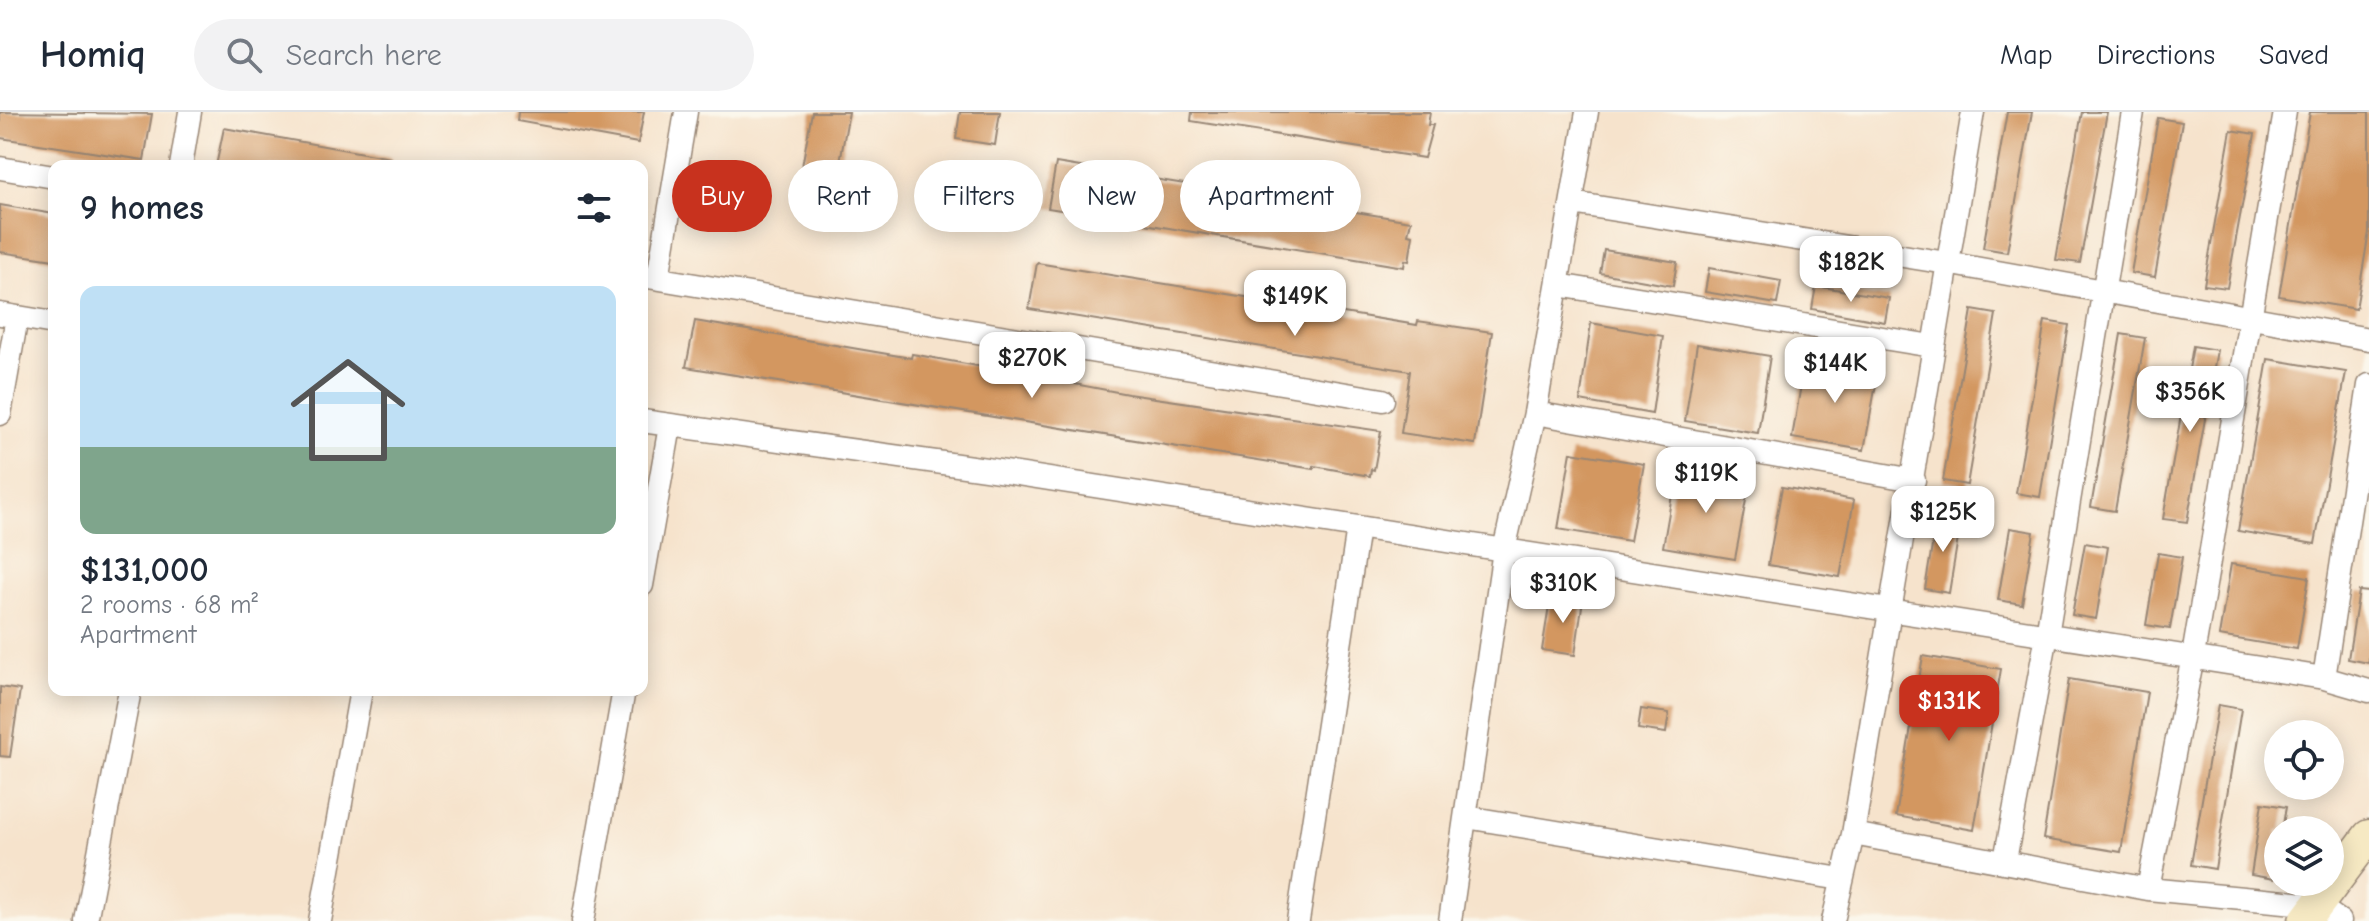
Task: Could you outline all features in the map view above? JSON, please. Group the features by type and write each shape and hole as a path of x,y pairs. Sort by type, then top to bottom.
{"street":[{"path":"182,160 190,112"},
{"path":"686,112 650,277 1383,400"},
{"path":"1450,921 1504,550 1535,413 1587,112"},
{"path":"1833,921 1853,834 1892,609 1932,346 1973,112"},
{"path":"2005,860 2047,635 2133,112"},
{"path":"2148,889 2193,656 2285,112"},
{"path":"0,168 48,176"},
{"path":"1572,203 1947,263 2369,339"},
{"path":"1558,285 1932,346"},
{"path":"0,414 8,315 48,322"},
{"path":"2324,678 2369,385"},
{"path":"1535,413 1914,480"},
{"path":"648,422 986,469 2193,656 2324,678 2369,691"},
{"path":"648,551 670,426"},
{"path":"1298,921 1358,528"},
{"path":"86,921 129,696"},
{"path":"320,921 360,696"},
{"path":"583,921 623,696"},
{"path":"1466,817 1841,879"},
{"path":"1853,834 2148,889 2320,916 2369,836"}],"building":[{"path":"0,112 152,114 144,160 0,138"},
{"path":"518,112 644,112 638,143 517,121"},
{"path":"812,112 849,112 840,160 803,160"},
{"path":"960,112 1000,112 995,145 956,139"},
{"path":"1192,112 1430,112 1428,125 1433,125 1424,158 1191,121"},
{"path":"2007,112 2032,112 2007,252 1983,248"},
{"path":"2082,112 2107,112 2080,263 2056,260"},
{"path":"2310,112 2369,112 2369,232 2356,309 2279,296"},
{"path":"2158,118 2182,122 2155,277 2131,273"},
{"path":"224,128 391,158 391,160 217,160"},
{"path":"2231,130 2255,134 2227,288 2204,285"},
{"path":"1056,163 1059,163 1059,210 1048,208"},
{"path":"1164,181 1180,183 1180,230 1164,227"},
{"path":"0,205 48,213 48,259 0,252"},
{"path":"1361,213 1411,221 1408,234 1413,235 1409,261 1405,260 1404,267 1193,232 1361,232"},
{"path":"1604,250 1677,262 1673,286 1600,273"},
{"path":"1037,263 1417,325 1418,321 1492,332 1475,444 1401,433 1410,371 1029,309"},
{"path":"1709,268 1781,281 1777,304 1705,292"},
{"path":"1816,286 1889,298 1885,322 1812,309"},
{"path":"1972,310 1996,314 1967,485 1943,481"},
{"path":"695,321 911,358 912,354 1128,394 1381,431 1374,470 1371,469 1370,476 1314,466 1314,469 686,367"},
{"path":"2045,321 2069,325 2040,497 2016,493"},
{"path":"1591,323 1663,336 1652,414 1580,401"},
{"path":"2121,334 2145,338 2115,511 2091,507"},
{"path":"1697,344 1770,356 1758,433 1685,421"},
{"path":"2193,346 2217,350 2187,522 2163,519"},
{"path":"2268,359 2346,372 2315,544 2238,531"},
{"path":"1805,361 1878,373 1864,450 1792,438"},
{"path":"1571,452 1644,464 1630,541 1558,529"},
{"path":"1676,472 1749,484 1735,559 1663,547"},
{"path":"1782,487 1854,500 1840,577 1768,565"},
{"path":"1937,516 1961,520 1949,593 1925,589"},
{"path":"2010,528 2034,532 2022,604 1998,600"},
{"path":"2085,543 2108,547 2096,619 2072,615"},
{"path":"2158,553 2182,557 2170,629 2146,625"},
{"path":"2231,564 2309,577 2297,649 2219,636"},
{"path":"2359,591 2369,592 2369,663 2348,659"},
{"path":"1551,594 1583,599 1575,655 1542,650"},
{"path":"1923,656 2001,669 1974,830 1896,816"},
{"path":"2069,679 2147,692 2121,852 2043,839"},
{"path":"0,687 20,690 10,757 0,756"},
{"path":"2218,705 2241,709 2215,869 2191,865"},
{"path":"1641,709 1669,713 1666,733 1638,729"},
{"path":"2262,803 2286,807 2284,816 2264,816 2264,877 2251,875"}]}
